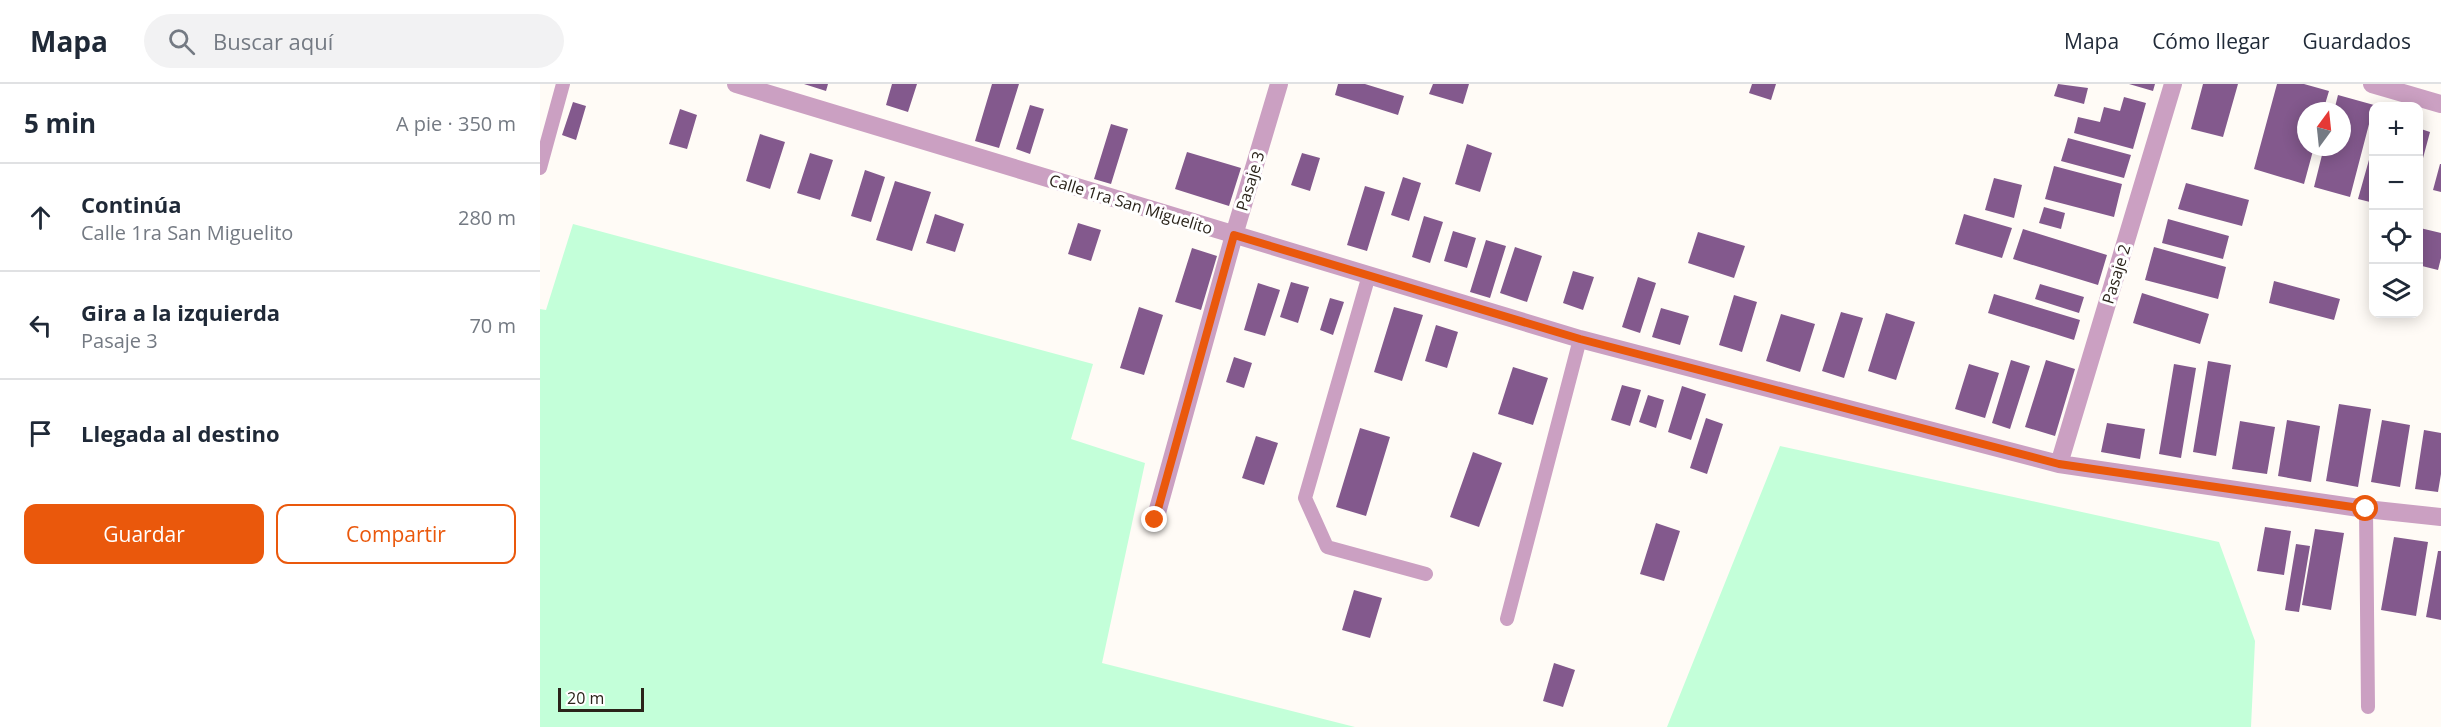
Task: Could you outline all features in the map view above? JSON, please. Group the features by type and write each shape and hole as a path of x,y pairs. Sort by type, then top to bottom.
{"street":[{"name":"Calle 1ra San Miguelito","path":"736,84 1580,339 2059,464 2366,509 2441,516"},
{"name":"Pasaje 3","path":"1155,520 1234,235 1279,84"},
{"name":"Pasaje 2","path":"2059,464 2173,84"},
{"path":"2372,84 2441,104"}],"lane":[{"path":"540,168 563,84"},
{"path":"1370,275 1305,498 1327,547 1426,574"},
{"path":"1507,619 1580,339"},
{"path":"2366,509 2368,707"}],"green space":[{"path":"573,224 1093,364 1071,439 1145,463 1102,663 1355,727 540,727 540,309 546,310"},
{"path":"1780,446 2219,542 2255,641 2251,727 1667,727"}],"building":[{"path":"804,84 828,84 826,91"},
{"path":"892,84 917,84 908,112 886,105"},
{"path":"992,84 1019,84 999,148 975,141"},
{"path":"1338,84 1365,84 1404,96 1398,115 1335,95"},
{"path":"1433,84 1469,84 1463,104 1429,94"},
{"path":"1752,84 1776,84 1771,100 1749,93"},
{"path":"2058,84 2088,88 2084,104 2054,96"},
{"path":"2129,84 2155,84 2153,91"},
{"path":"2203,84 2238,84 2223,137 2191,129"},
{"path":"2277,84 2304,84 2329,91 2326,102 2297,102 2297,156 2312,156 2304,184 2254,169"},
{"path":"2338,95 2369,104 2369,124 2350,197 2314,187 2322,156 2351,156 2351,102 2336,102"},
{"path":"2124,97 2146,103 2133,149 2074,133 2078,117 2100,122 2104,107 2120,111"},
{"path":"573,102 586,106 576,140 562,135"},
{"path":"1030,105 1044,109 1030,154 1016,149"},
{"path":"680,109 697,115 687,149 669,144"},
{"path":"1111,124 1128,129 1111,184 1094,179"},
{"path":"2423,130 2430,132 2423,158"},
{"path":"760,134 785,142 770,189 746,181"},
{"path":"2068,138 2131,155 2124,178 2061,161"},
{"path":"1467,144 1492,153 1480,192 1455,184"},
{"path":"1187,152 1241,168 1229,206 1175,189"},
{"path":"810,153 833,160 820,200 797,193"},
{"path":"1302,153 1320,158 1310,191 1291,185"},
{"path":"2369,160 2369,202 2358,199"},
{"path":"2441,164 2441,192 2433,190"},
{"path":"2054,166 2122,184 2114,217 2045,199"},
{"path":"865,170 885,177 871,222 851,216"},
{"path":"1403,177 1421,183 1409,221 1391,215"},
{"path":"1994,178 2022,185 2014,218 1985,210"},
{"path":"895,181 931,192 912,251 876,240"},
{"path":"2186,183 2249,200 2242,226 2178,209"},
{"path":"1365,186 1385,192 1367,251 1347,245"},
{"path":"2044,207 2065,213 2061,229 2039,223"},
{"path":"935,214 964,224 955,252 926,243"},
{"path":"1964,214 2012,228 2002,258 1955,244"},
{"path":"1424,216 1443,222 1430,263 1412,257"},
{"path":"2168,219 2229,236 2223,259 2162,243"},
{"path":"1078,223 1101,230 1091,261 1068,254"},
{"path":"2023,229 2107,255 2098,285 2013,259"},
{"path":"2423,229 2441,233 2441,258 2438,270 2423,266"},
{"path":"1453,231 1476,238 1467,268 1444,261"},
{"path":"1698,232 1745,246 1734,278 1688,263"},
{"path":"1486,240 1506,246 1490,298 1470,292"},
{"path":"1515,247 1542,256 1527,302 1500,293"},
{"path":"2154,247 2226,267 2218,299 2145,280"},
{"path":"1192,248 1217,256 1201,310 1175,302"},
{"path":"1573,271 1594,277 1583,310 1563,303"},
{"path":"1638,277 1656,283 1640,333 1622,327"},
{"path":"2274,281 2340,299 2334,320 2269,303"},
{"path":"1291,282 1309,287 1298,323 1280,317"},
{"path":"1258,283 1280,290 1265,336 1244,330"},
{"path":"2040,284 2084,297 2079,313 2035,299"},
{"path":"2142,293 2209,314 2200,344 2133,323"},
{"path":"1994,294 2080,320 2074,340 1988,313"},
{"path":"1734,295 1757,302 1742,352 1719,345"},
{"path":"1330,298 1344,302 1333,335 1320,330"},
{"path":"1139,307 1163,315 1144,375 1120,368"},
{"path":"1394,307 1423,315 1402,381 1374,372"},
{"path":"1661,308 1689,316 1680,345 1652,337"},
{"path":"1841,312 1863,318 1844,378 1822,371"},
{"path":"1886,313 1915,322 1896,380 1868,371"},
{"path":"1781,314 1815,324 1800,372 1766,361"},
{"path":"1436,325 1458,332 1447,368 1425,361"},
{"path":"1234,357 1252,363 1244,388 1226,382"},
{"path":"2011,360 2030,366 2010,429 1992,423"},
{"path":"2046,360 2075,369 2055,436 2025,427"},
{"path":"2208,361 2231,365 2216,456 2193,452"},
{"path":"1969,364 1999,373 1985,418 1955,409"},
{"path":"2174,364 2196,368 2181,458 2159,454"},
{"path":"1513,367 1548,378 1533,425 1498,414"},
{"path":"1622,385 1641,390 1630,426 1611,420"},
{"path":"1682,386 1706,394 1691,440 1668,432"},
{"path":"1648,395 1664,400 1656,428 1639,422"},
{"path":"2339,404 2371,409 2358,487 2326,481"},
{"path":"1706,418 1723,424 1707,474 1690,468"},
{"path":"2287,420 2320,426 2311,482 2278,476"},
{"path":"2382,420 2410,425 2400,487 2371,482"},
{"path":"2240,421 2275,427 2267,474 2232,469"},
{"path":"2107,423 2145,429 2140,459 2101,452"},
{"path":"1360,428 1390,437 1366,516 1336,507"},
{"path":"2424,430 2441,433 2441,474 2438,492 2415,489"},
{"path":"1256,436 1278,443 1264,485 1242,478"},
{"path":"1473,452 1502,463 1479,527 1450,517"},
{"path":"1656,523 1680,531 1664,581 1640,574"},
{"path":"2265,527 2291,531 2284,575 2257,571"},
{"path":"2315,529 2344,533 2331,610 2302,605"},
{"path":"2394,537 2428,542 2416,616 2381,610"},
{"path":"2296,544 2310,546 2299,612 2285,610"},
{"path":"2438,551 2441,551 2441,620 2426,617"},
{"path":"1354,590 1382,598 1370,638 1342,630"},
{"path":"1554,663 1575,670 1563,707 1543,701"}],"route":[{"path":"1155,520 1234,235 1580,339 2059,464 2366,509"}]}
